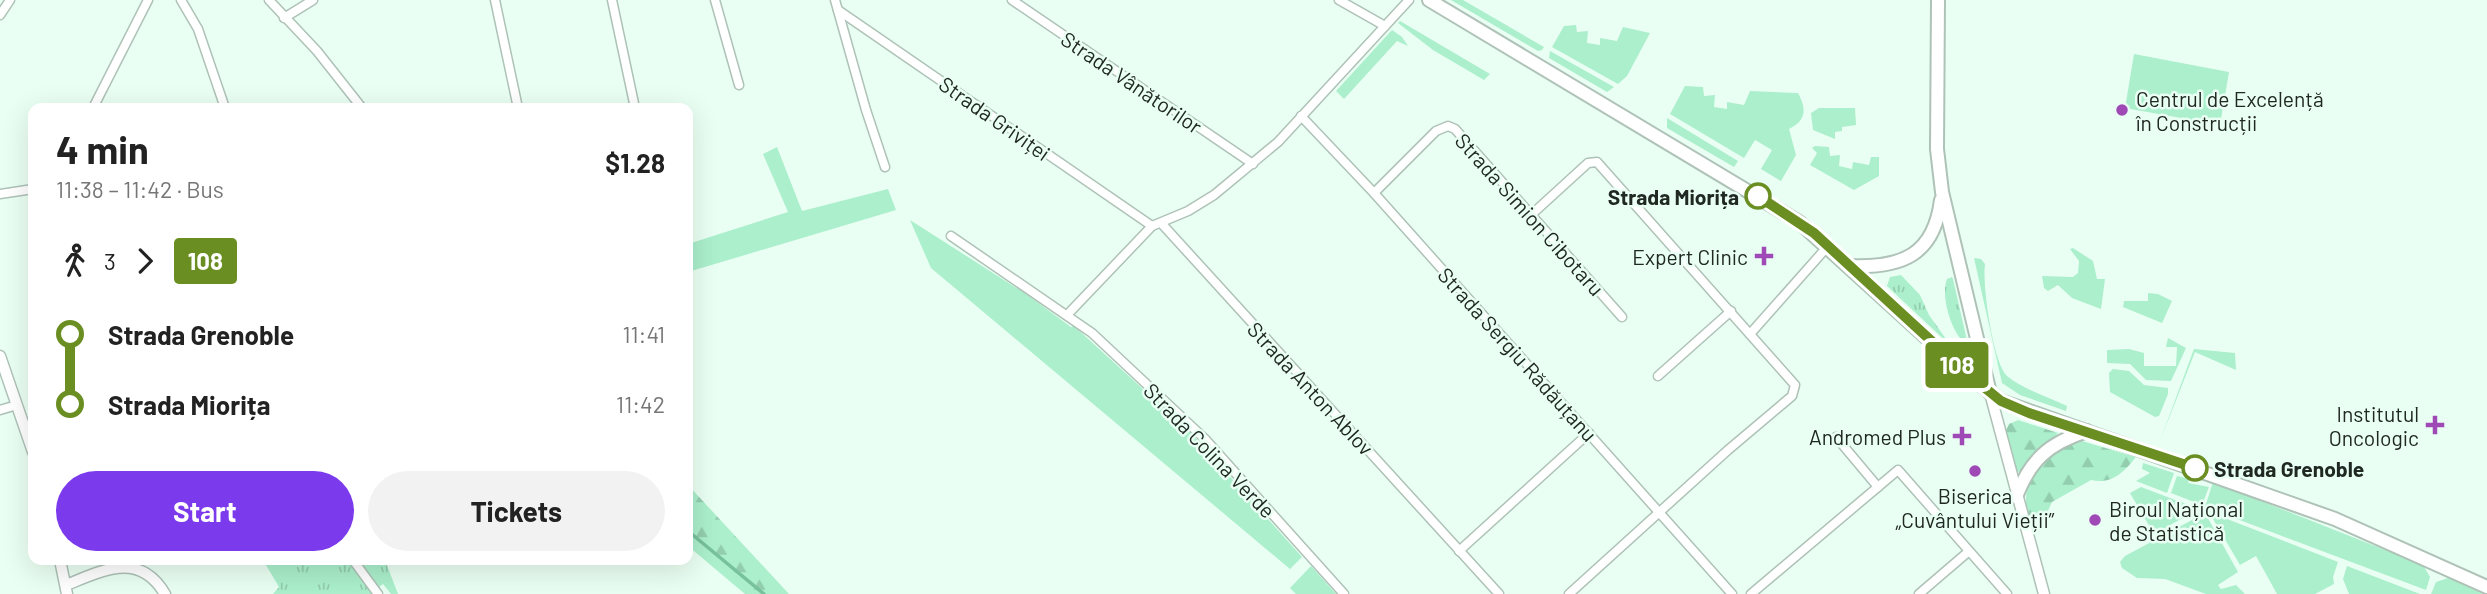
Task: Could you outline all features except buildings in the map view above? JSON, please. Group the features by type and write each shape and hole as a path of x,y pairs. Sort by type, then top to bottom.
{"main road":[{"path":"1429,0 1772,204 1828,246 1990,393 2015,408 2335,519 2487,587"},
{"path":"1938,0 1937,149 1942,192 1990,393"},
{"path":"1851,266 1886,265 1906,260 1916,252 1931,236 1937,223 1942,192"},
{"path":"2016,498 2027,472 2040,454 2061,440 2087,431"}],"street":[{"path":"0,15 10,0"},
{"path":"96,103 148,0"},
{"path":"181,0 198,29 223,103"},
{"path":"268,0 317,51 358,103"},
{"path":"284,18 313,0"},
{"path":"495,0 517,103"},
{"path":"612,0 634,103"},
{"path":"715,0 739,85"},
{"path":"835,0 885,167"},
{"name":"Strada Vânătorilor","path":"1012,0 1253,164"},
{"path":"1339,0 1385,26"},
{"path":"1068,314 1152,226 1162,225 1214,195 1253,164 1409,0"},
{"name":"Strada Griviței","path":"838,10 1152,226"},
{"name":"Strada Sergiu Rădăuțanu","path":"1301,116 1374,193 1732,594"},
{"name":"Strada Simion Cibotaru","path":"1374,193 1436,131 1448,126 1460,132 1622,317"},
{"path":"1531,215 1588,163 1597,162 1795,385 1792,396 1728,450 1569,594"},
{"path":"0,194 28,190"},
{"name":"Strada Anton Ablov","path":"1162,225 1500,594"},
{"name":"Strada Colina Verde","path":"950,236 1038,298 1068,314 1205,439 1344,594"},
{"path":"1750,334 1828,246"},
{"path":"1658,376 1731,312"},
{"path":"0,356 28,437"},
{"path":"1990,393 2016,498 2044,594"},
{"path":"0,410 17,405"},
{"path":"1459,551 1589,433"},
{"path":"1836,436 1878,487"},
{"path":"1751,594 1898,470 2007,594"},
{"path":"1919,594 1968,552"},
{"path":"61,565 66,589 103,571 131,567 145,570 164,594"},
{"path":"357,565 378,594"}],"green space":[{"path":"1451,0 1463,0 1544,47 1538,51"},
{"path":"1400,21 1490,74 1484,80 1433,50 1398,23"},
{"path":"1576,25 1577,32 1588,31 1587,43 1600,45 1600,38 1617,41 1623,27 1650,33 1627,76 1618,84 1552,47 1564,26"},
{"path":"1392,30 1402,37 1408,46 1397,41 1344,99 1336,91"},
{"path":"1550,51 1614,87 1607,92 1549,58"},
{"path":"2134,54 2229,72 2220,125 2125,108"},
{"path":"1685,86 1703,87 1704,96 1715,95 1714,107 1727,109 1727,102 1744,105 1750,91 1798,93 1804,109 1802,118 1789,129 1796,155 1781,181 1761,169 1772,150 1755,140 1744,158 1670,114"},
{"path":"1819,108 1855,108 1856,125 1842,127 1842,131 1835,132 1835,139 1813,130 1811,113"},
{"path":"1667,118 1738,161 1734,167 1667,128"},
{"path":"777,147 802,211 888,189 896,210 693,271 693,242 788,212 763,154"},
{"path":"1829,147 1830,156 1840,155 1839,166 1852,169 1853,162 1869,165 1871,157 1879,157 1879,176 1854,190 1810,165 1817,153 1812,148"},
{"path":"910,220 1026,294 1071,327 1074,326 1190,432 1302,557 1290,569 931,268"},
{"path":"2073,248 2093,261 2097,279 2105,279 2101,309 2072,298 2058,285 2048,291 2044,288 2042,276 2073,277 2078,273 2079,261 2070,249"},
{"path":"1974,258 1981,259 1985,264 1985,289 1990,323 2002,368 2007,376 2020,385 2067,406 2066,411 2020,395 2002,383"},
{"path":"1901,275 1920,295 1929,315 1951,346 1887,286 1890,277"},
{"path":"1952,277 1968,345 1962,341 1952,325 1946,305 1945,286 1947,279"},
{"path":"2148,293 2158,294 2172,301 2162,323 2123,307 2124,301 2148,301"},
{"path":"2168,338 2186,348 2171,381 2146,380 2130,364 2107,363 2107,350 2129,349 2144,353 2144,366 2176,366 2177,347 2166,347"},
{"path":"2194,349 2235,353 2236,370 2195,352 2160,441"},
{"path":"2113,369 2129,371 2144,385 2168,388 2159,416 2155,417 2110,392 2109,373"},
{"path":"2018,420 2058,433 2021,472 2015,471 2005,432 2009,424"},
{"path":"2082,441 2136,457 2117,476 2105,481 2091,480 2052,502 2047,513 2035,519 2028,517 2027,491 2037,467 2057,449"},
{"path":"2143,463 2174,473 2167,493 2136,481 2150,473 2142,469"},
{"path":"2177,476 2189,479 2188,483 2209,487 2202,505 2171,493"},
{"path":"2213,482 2423,565 2430,577 2426,590 2205,507"},
{"path":"2141,487 2199,509 2154,534 2130,493"},
{"path":"693,490 789,594 745,594 693,550"},
{"path":"2209,512 2338,562 2333,577 2334,584 2315,594 2277,594 2256,556 2240,565"},
{"path":"2205,513 2238,572 2218,585 2221,589 2236,585 2245,594 2206,594 2165,579 2137,578 2122,568 2120,562 2125,556"},
{"path":"266,565 352,565 373,594 273,594 279,587"},
{"path":"361,565 387,565 398,594 391,594 383,584 379,587"},
{"path":"1311,566 1336,594 1296,594 1290,588"},
{"path":"2347,566 2420,594 2349,594 2343,579"},
{"path":"2448,578 2483,594 2431,594 2436,582"}],"waterway":[{"path":"693,535 764,594"}],"bus line":[{"name":"108","path":"1758,196 1814,233 1963,370 2001,401 2029,413 2195,468"}],"place":[{"name":"Centrul de Excelență în Construcții","path":"2122,110"},
{"name":"Strada Miorița","path":"1758,196"},
{"name":"Expert Clinic","path":"1764,256"},
{"name":"Institutul Oncologic","path":"2435,425"},
{"name":"Andromed Plus","path":"1962,436"},
{"name":"Strada Grenoble","path":"2195,468"},
{"name":"Biserica „Cuvântului Vieții”","path":"1975,471"},
{"name":"Biroul Național de Statistică","path":"2095,520"}]}
